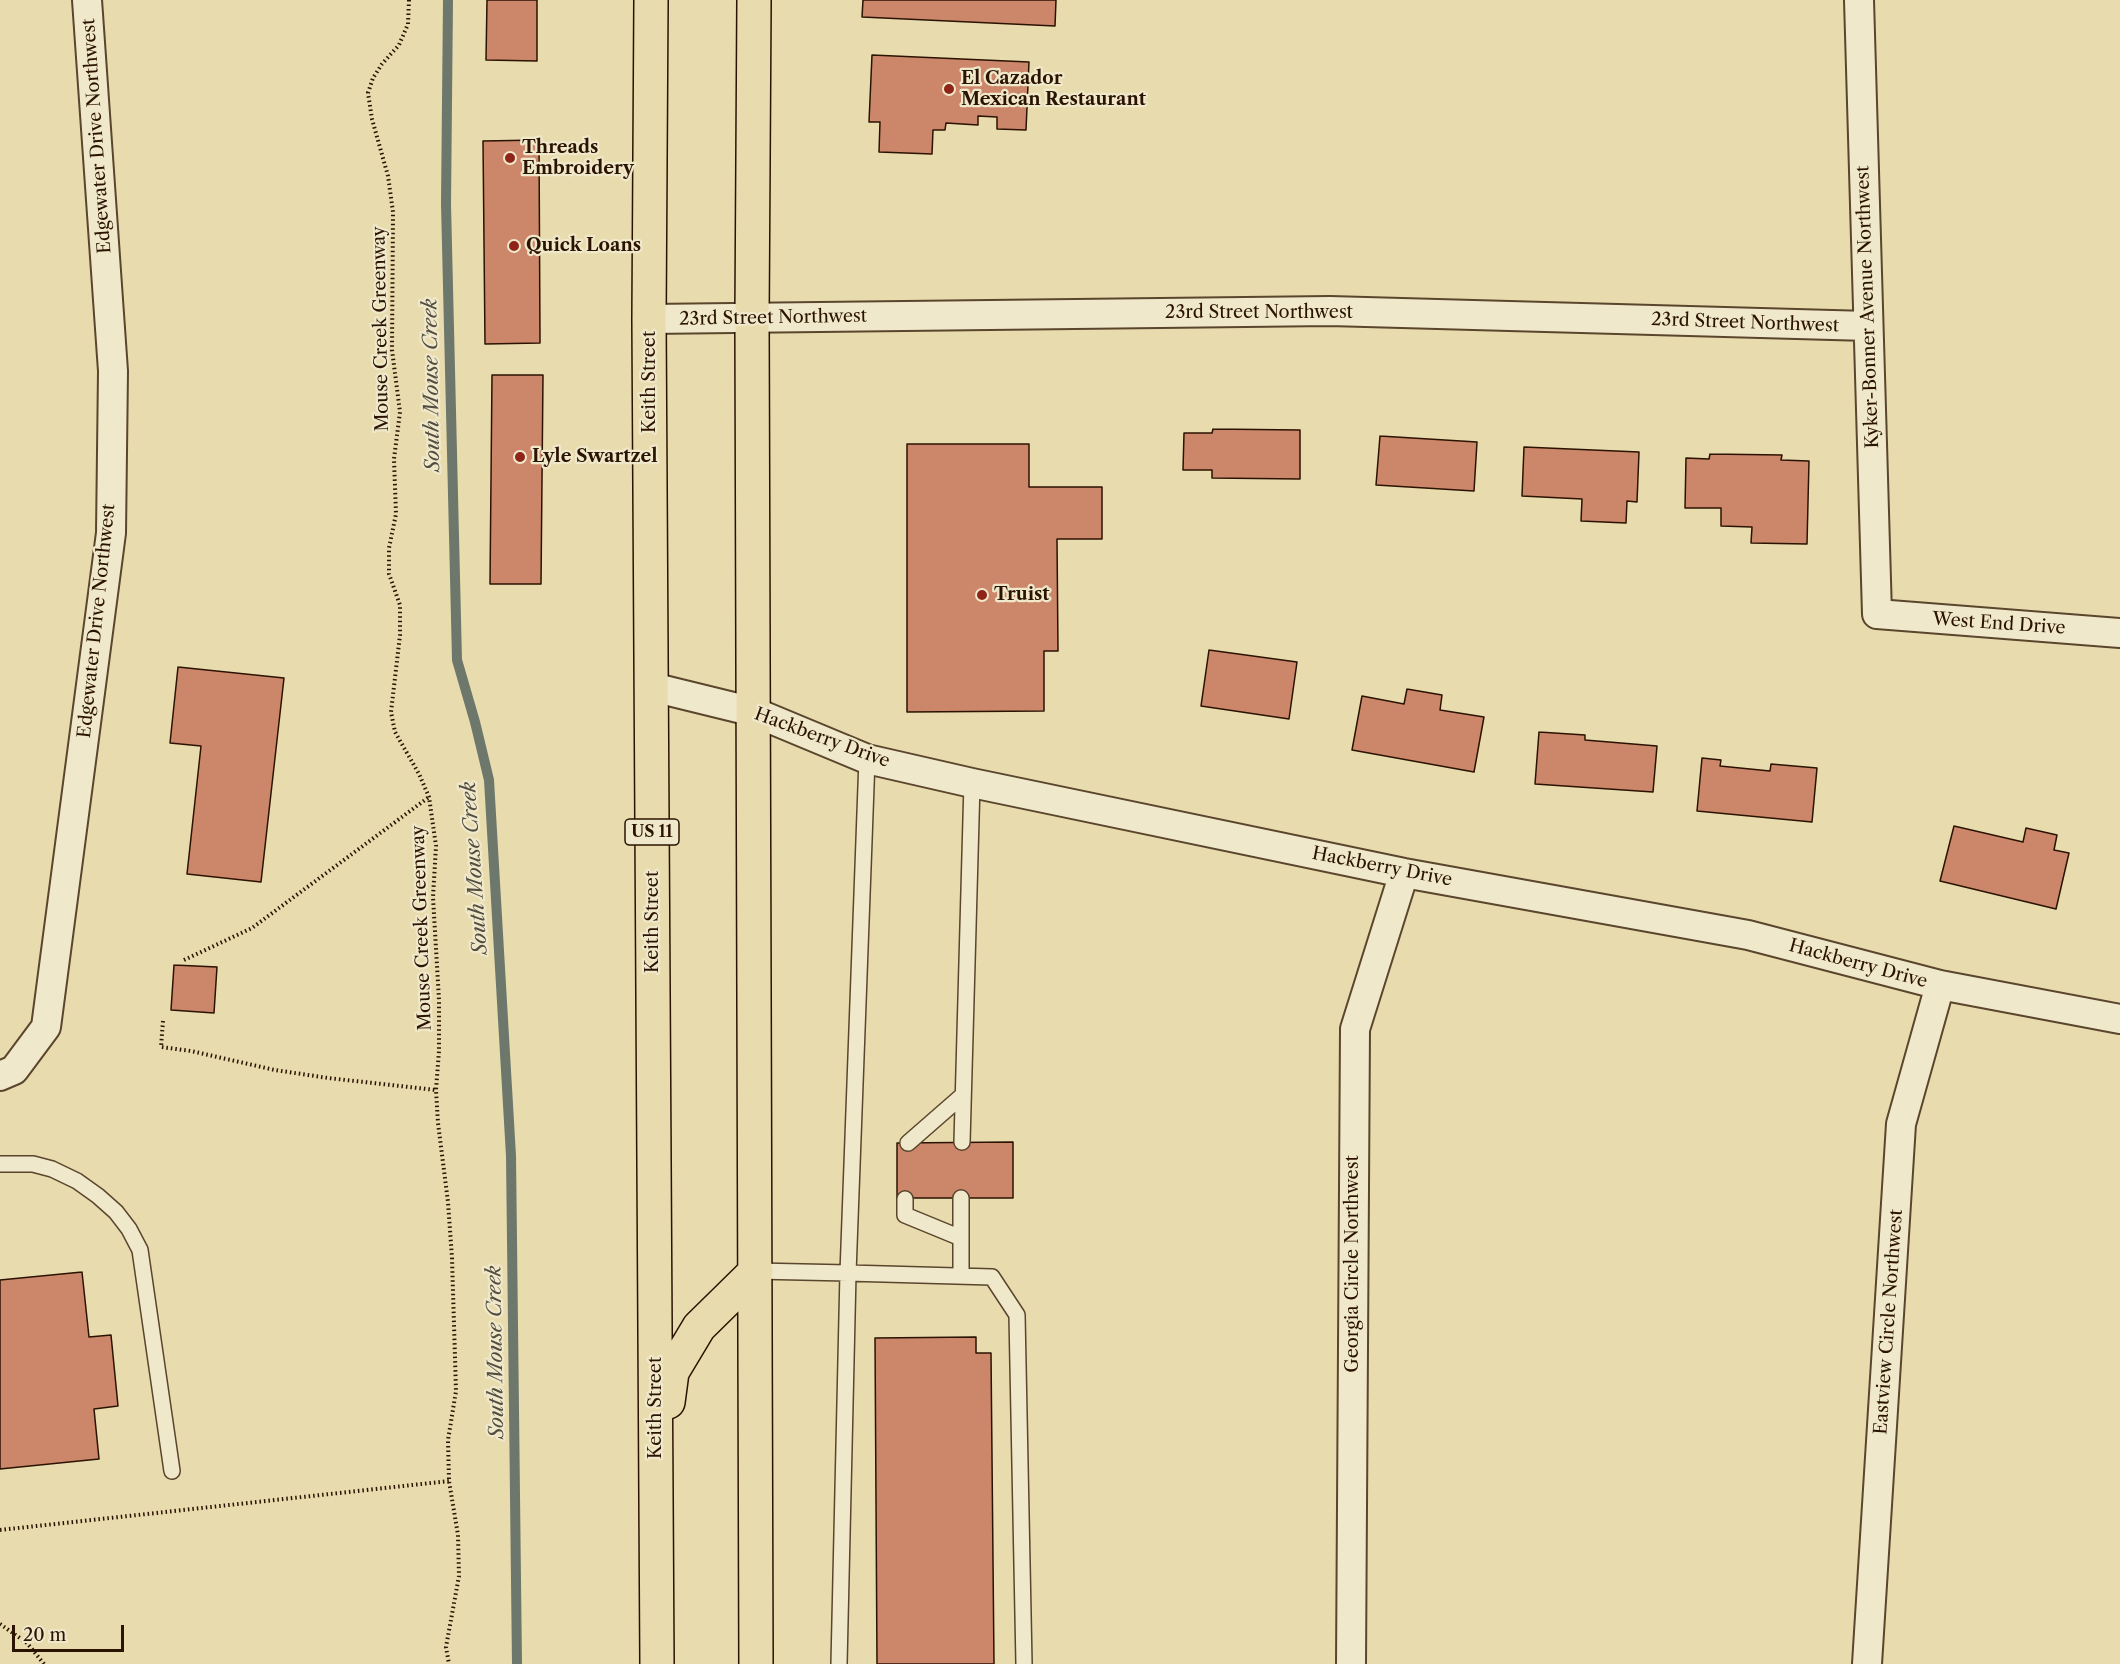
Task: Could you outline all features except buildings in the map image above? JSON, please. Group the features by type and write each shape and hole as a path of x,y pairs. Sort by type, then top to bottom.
{"main road":[{"name":"Keith Street","path":"651,0 650,319 657,1664"},
{"path":"754,0 752,318 756,1664"},
{"path":"656,1482 672,1372 699,1327 756,1271"}],"street":[{"name":"Edgewater Drive Northwest","path":"0,1076 14,1070 46,1028 111,534 113,371 87,0"},
{"name":"Kyker-Bonner Avenue Northwest","path":"1859,0 1877,614"},
{"name":"23rd Street Northwest","path":"650,319 1330,311 1868,326"},
{"name":"West End Drive","path":"1877,614 2120,633"},
{"name":"Hackberry Drive","path":"652,687 754,712 867,759 972,783 1404,873 1748,935 1940,985 2120,1019"},
{"name":"Georgia Circle Northwest","path":"1351,1664 1355,1029 1404,873"},
{"name":"Eastview Circle Northwest","path":"1867,1664 1901,1124 1940,985"}],"lane":[{"path":"839,1664 848,1273 867,759"},
{"path":"962,1142 972,783"},
{"path":"908,1143 963,1095"},
{"path":"0,1164 33,1164 52,1169 77,1181 116,1212 129,1229 140,1250 172,1471"},
{"path":"961,1198 961,1275"},
{"path":"905,1199 905,1215 961,1238"},
{"path":"756,1271 993,1276 1017,1315 1024,1664"}],"path":[{"name":"Mouse Creek Greenway","path":"409,0 408,24 399,45 373,78 369,93 372,119 388,176 393,212 392,350 400,412 394,459 396,514 389,548 389,574 400,605 400,635 391,712 395,732 429,796 436,846 433,897 439,1000 436,1090 448,1202 453,1281 456,1391 448,1440 449,1481 458,1535 459,1576 446,1647 448,1664"},
{"path":"184,960 252,928 429,796"},
{"path":"163,1021 161,1047 307,1075 436,1090"},
{"path":"0,1530 449,1481"},
{"path":"0,1624 27,1643 44,1664"}],"waterway":[{"name":"South Mouse Creek","path":"448,0 446,204 457,660 489,780 511,1156 517,1664"}],"place":[{"name":"El Cazador Mexican Restaurant","path":"949,89"},
{"name":"Threads Embroidery","path":"510,158"},
{"name":"Quick Loans","path":"514,246"},
{"name":"Lyle Swartzel","path":"520,457"},
{"name":"Truist","path":"982,595"}]}
